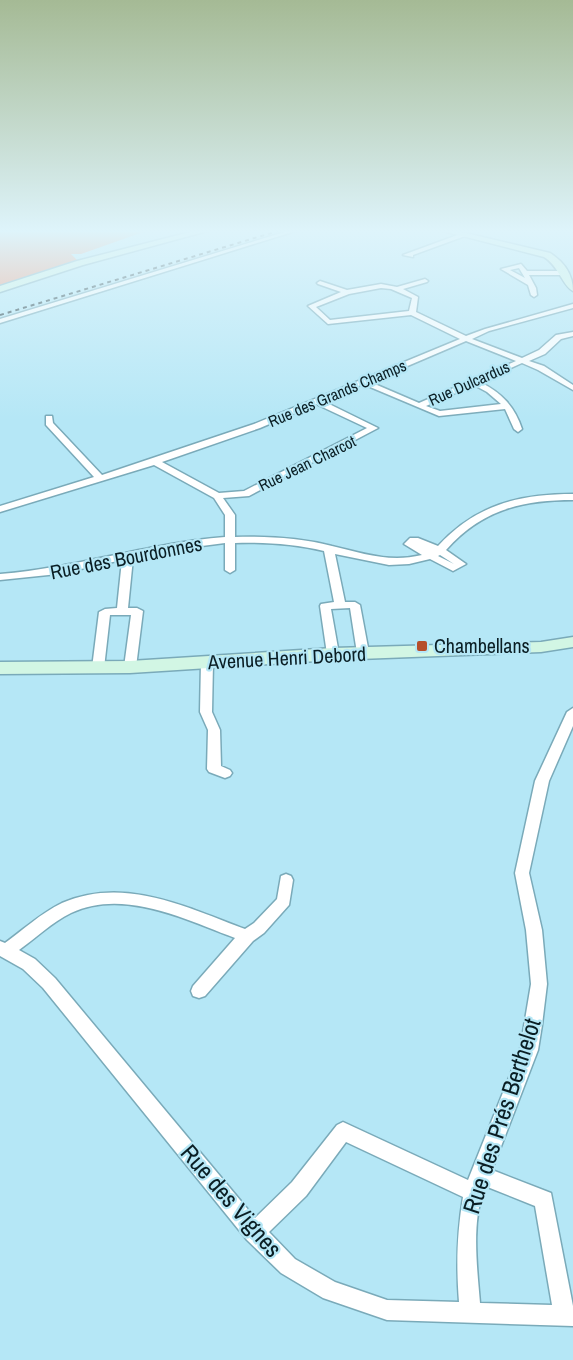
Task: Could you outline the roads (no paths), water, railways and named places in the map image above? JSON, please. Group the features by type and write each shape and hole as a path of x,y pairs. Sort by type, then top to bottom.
{"street":[{"path":"0,321 90,293"},
{"path":"343,293 314,304 311,308 328,322 412,313 467,339 523,359 548,371 573,388"},
{"path":"407,293 415,297 412,313"},
{"name":"Rue des Grands Champs","path":"0,509 257,426 362,381 517,320 573,306"},
{"name":"Rue Dulcardus","path":"362,381 419,406 548,348 559,337 573,334"},
{"path":"474,382 486,388 507,406 514,415 518,429"},
{"name":"Rue Jean Charcot","path":"217,496 246,494 374,428 315,401"},
{"path":"419,406 429,412 439,414 507,406"},
{"path":"49,418 49,423 100,478"},
{"path":"153,461 217,496 230,514 230,570"},
{"name":"Rue Jean Charcot","path":"230,514 246,494"},
{"name":"Rue des Bourdonnes","path":"0,577 72,570 166,547 231,540 296,543 329,548 383,562 405,562 429,557 441,551 462,527 492,510 530,499 572,497"},
{"name":"Rue des Bourdonnes","path":"418,540 441,551 459,561 458,567 449,567 410,544 411,541 418,540"},
{"path":"329,548 340,606"},
{"path":"122,612 128,556"},
{"path":"333,654 325,606 355,605 363,653"},
{"path":"98,668 105,612 137,611 130,667"},
{"name":"Avenue Henri Debord","path":"0,668 130,667 333,654 541,647 573,642"},
{"path":"207,662 206,712 214,730 214,769 225,773"},
{"name":"Rue des Prés Berthelot","path":"471,1314 466,1261 467,1230 476,1183 529,1050 539,984 534,930 522,873 542,782 573,712"},
{"path":"200,991 247,936 259,928 284,901 286,880"},
{"path":"3,949 66,909 87,901 112,898 142,900 247,936"},
{"name":"Rue des Vignes","path":"3,949 29,964 49,983 254,1233 288,1266 330,1291 387,1310 568,1316"},
{"path":"254,1233 299,1189 343,1131 476,1183 544,1200 568,1316"}],"railway":[{"path":"0,315 71,293"}],"place":[{"name":"Chambellans","path":"422,646"}]}
